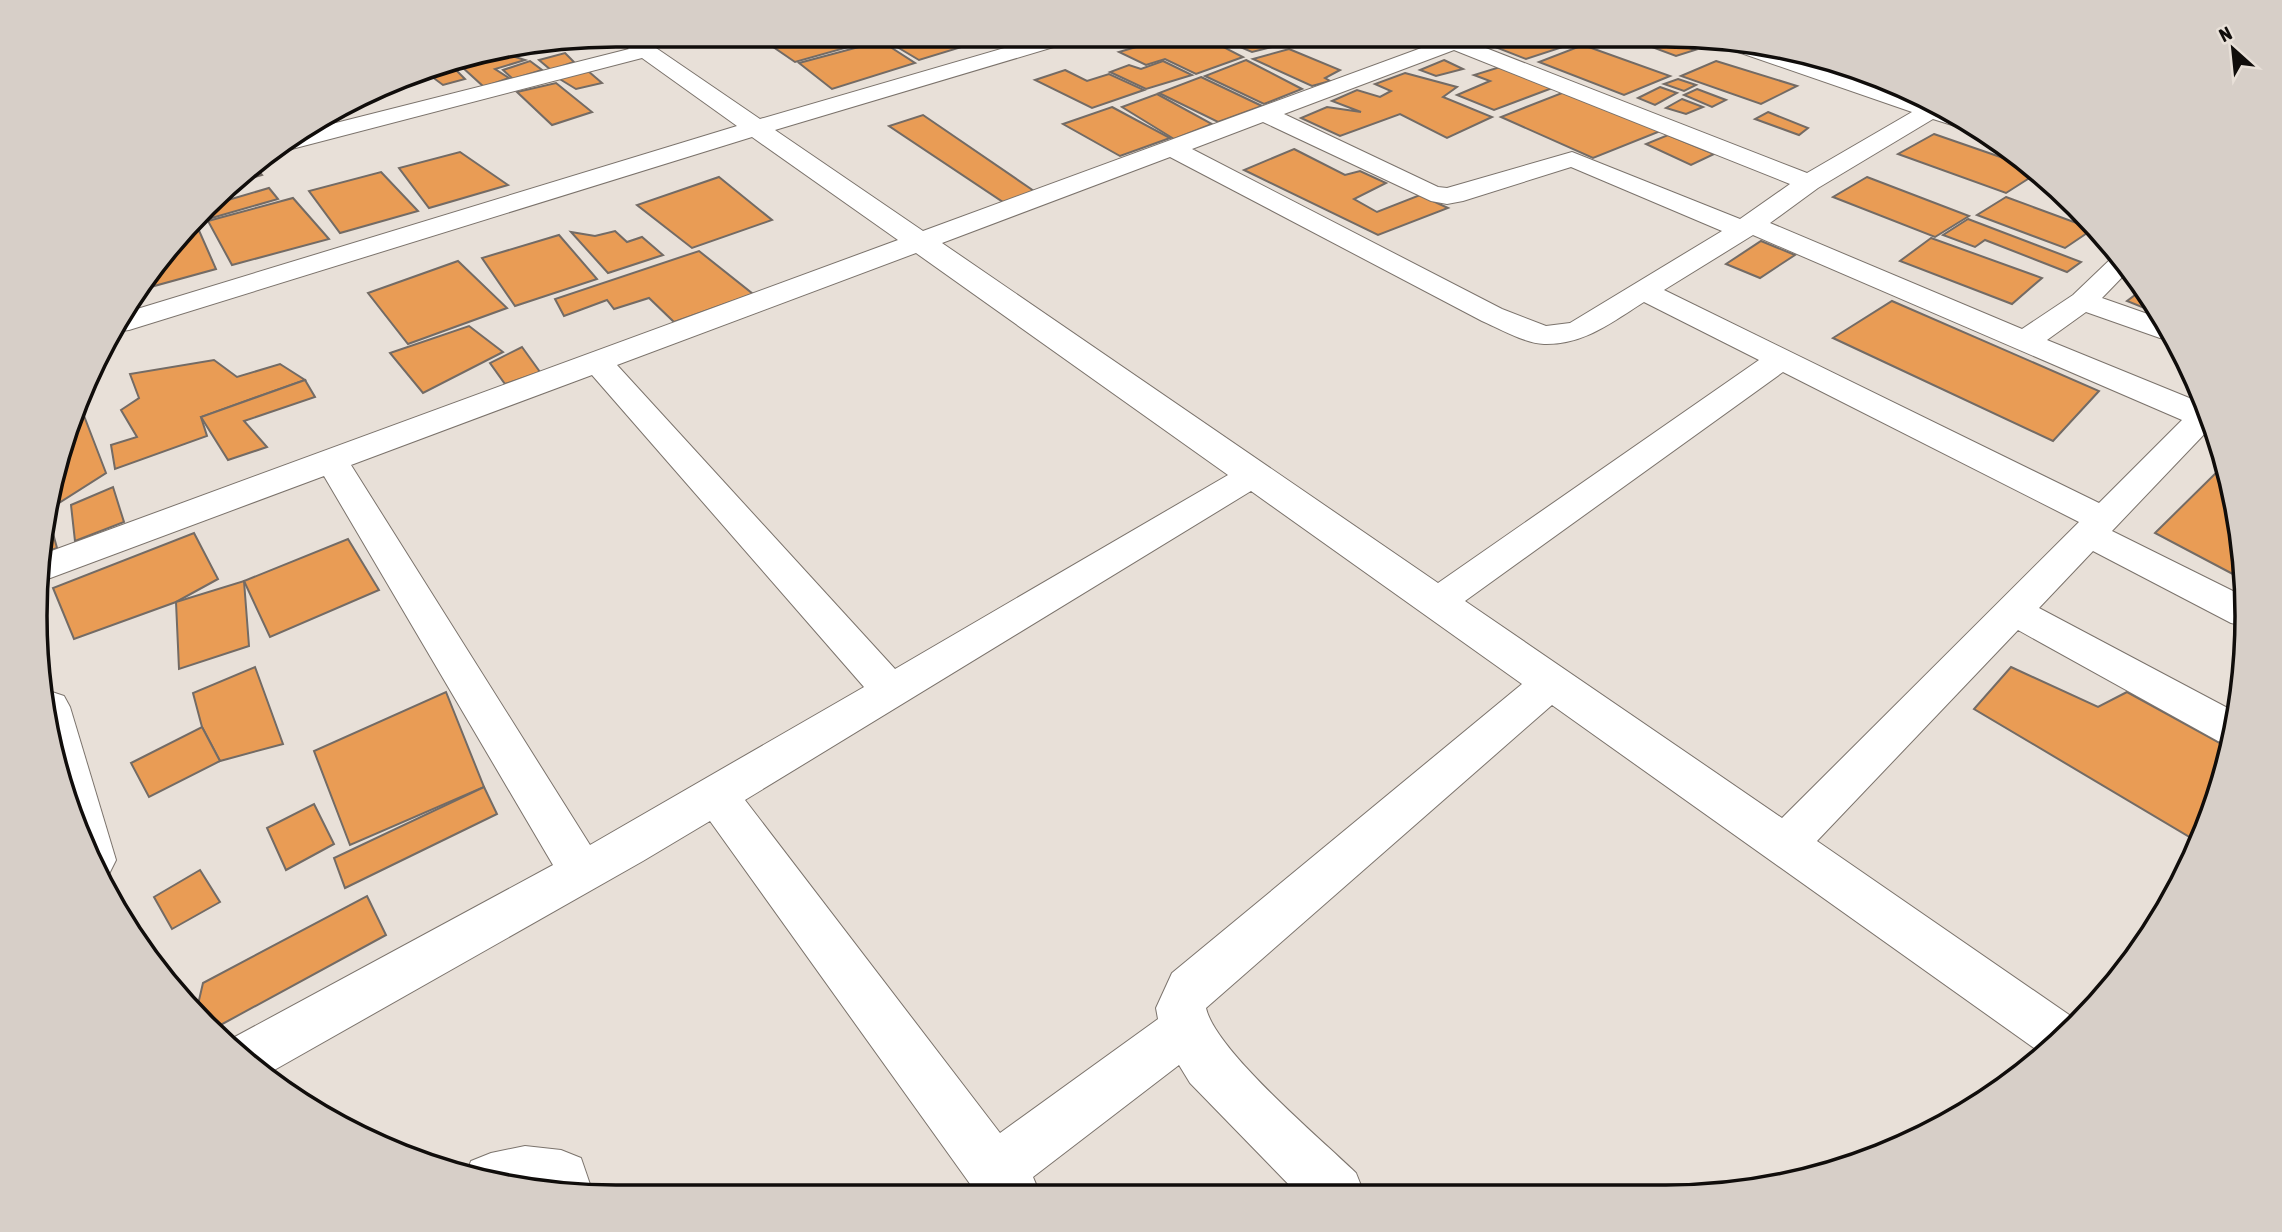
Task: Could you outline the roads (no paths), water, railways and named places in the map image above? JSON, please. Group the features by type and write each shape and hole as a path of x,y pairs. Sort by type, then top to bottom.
{"street":[{"path":"309,137 621,47"},
{"path":"640,47 2053,1032"},
{"path":"1015,47 1021,50"},
{"path":"130,321 755,128 1032,47"},
{"path":"49,565 1441,47"},
{"path":"1482,47 1809,183"},
{"path":"1775,58 1915,105"},
{"path":"370,103 383,118"},
{"path":"1169,147 1492,315 1543,335 1578,331 1746,227 1809,183 1928,112"},
{"path":"1262,113 1431,193 1447,196 1572,159 1746,227 2196,411"},
{"path":"2025,341 2083,300 2115,268"},
{"path":"1642,290 1781,359 2096,526 2235,606"},
{"path":"2083,300 2155,326"},
{"path":"1436,603 1781,359"},
{"path":"596,361 891,691"},
{"path":"1784,845 2200,420"},
{"path":"331,460 582,872"},
{"path":"253,1054 716,795 1253,475"},
{"path":"2014,611 2224,725"},
{"path":"1328,1185 1208,1065 1185,1029 1181,1008 1190,989 1551,683"},
{"path":"716,795 1003,1183 1185,1029"},
{"path":"516,1176 525,1174 561,1178 563,1182"}]}
